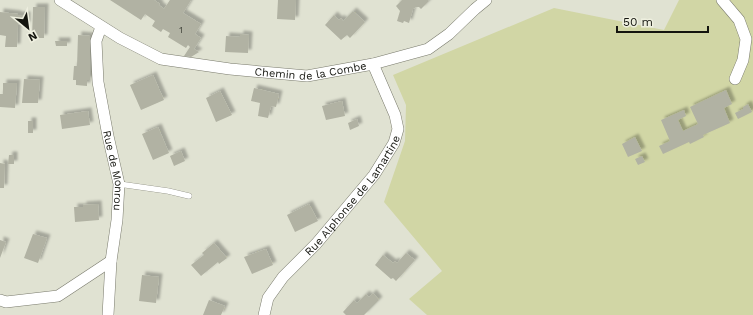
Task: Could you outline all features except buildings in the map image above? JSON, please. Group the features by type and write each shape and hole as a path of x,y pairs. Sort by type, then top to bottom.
{"street":[{"name":"Chemin de la Combe","path":"60,0 101,27 161,60 230,69 306,76 373,64 428,49 449,34 486,0"},
{"path":"722,0 739,20 746,39 743,60 735,78"},
{"name":"Rue de Monrou","path":"101,27 96,41 98,82 119,184 117,220 111,261 108,315"},
{"name":"Rue Alphonse de Lamartine","path":"264,315 268,298 283,277 316,244 374,175 394,143 398,129 396,115 373,64"},
{"path":"0,300 6,302 58,296 111,261"}],"lane":[{"path":"119,184 168,191 189,196"}],"green space":[{"path":"679,0 753,0 753,315 427,315 409,299 442,271 384,202 405,141 406,105 393,75 554,8 664,30"}]}
